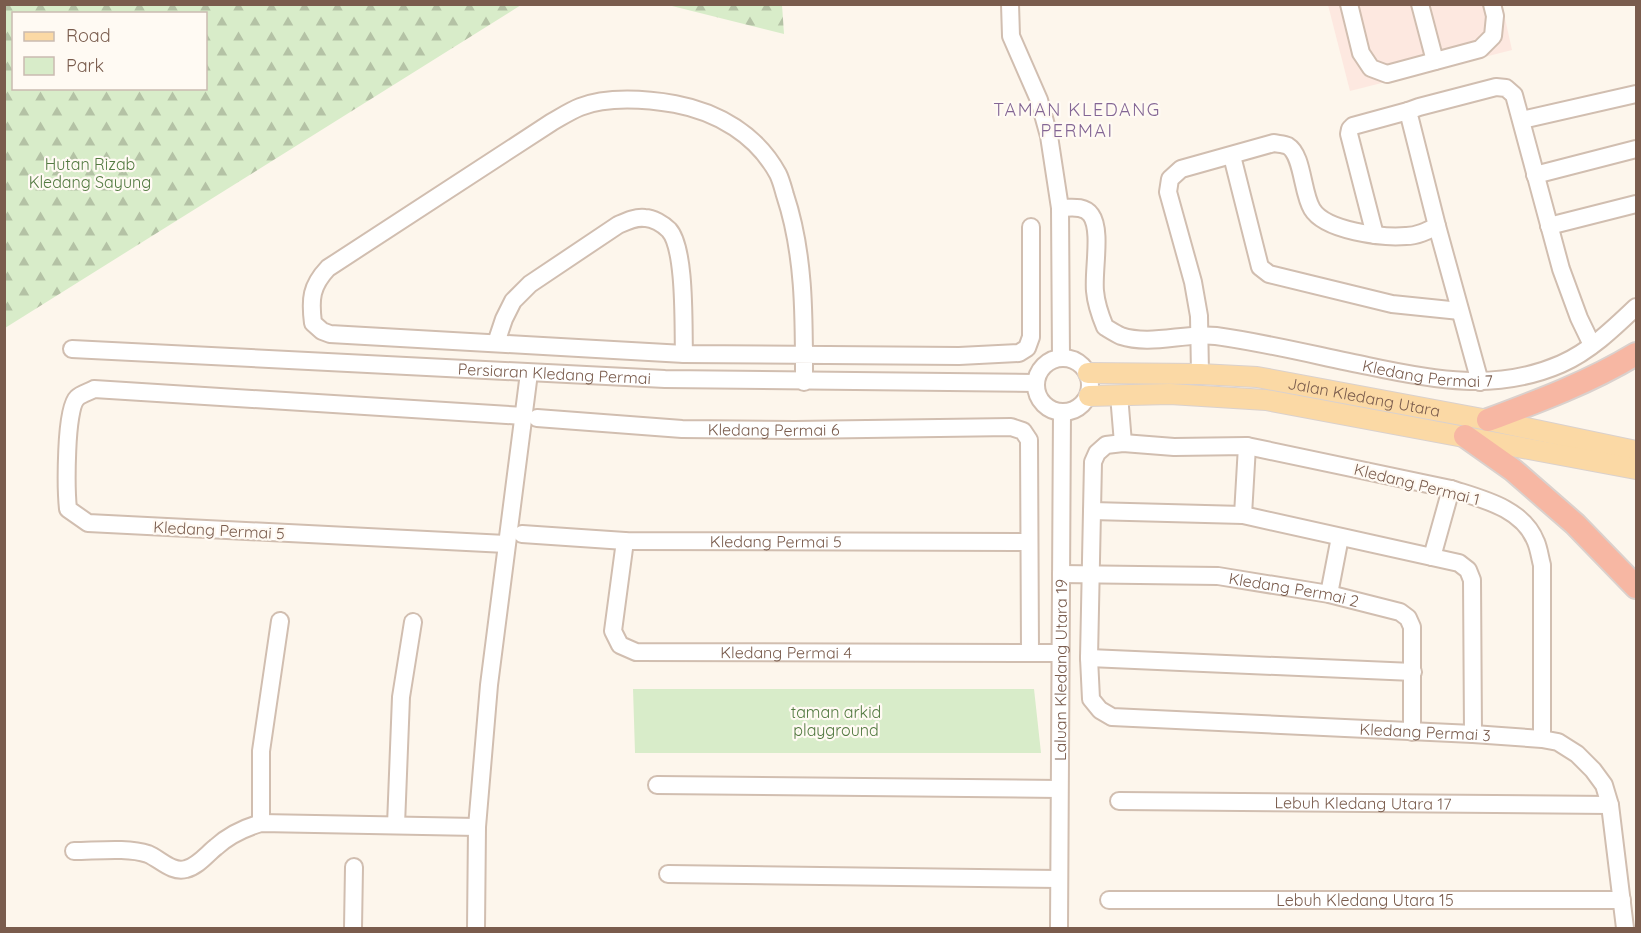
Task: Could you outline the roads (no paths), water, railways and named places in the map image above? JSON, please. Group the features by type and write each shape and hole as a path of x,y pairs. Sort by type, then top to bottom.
{"highway":[{"path":"1488,420 1609,371 1636,354"},
{"path":"1465,436 1513,470 1575,524 1636,587"}],"main road":[{"name":"Jalan Kledang Utara","path":"1088,373 1257,376 1636,451"},
{"name":"Jalan Kledang Utara","path":"1089,396 1214,395 1266,399 1636,469"}],"street":[{"path":"1010,4 1011,36 1039,100 1049,136 1060,208 1061,358"},
{"path":"1349,4 1360,53 1371,68 1387,74 1480,49 1493,36 1495,16 1492,4"},
{"path":"1420,4 1434,61"},
{"path":"1375,235 1349,134 1350,129 1353,126 1496,87 1506,88 1514,95 1561,269 1579,318 1592,345"},
{"path":"1522,120 1636,94"},
{"path":"804,382 803,354 802,284 799,243 778,175 758,146 724,120 685,106 648,99 582,106 552,122 328,268 317,280 312,293 313,323 322,331 330,334 684,354 803,354 959,356 1019,353 1027,348 1031,337 1031,227"},
{"path":"1408,111 1480,382"},
{"path":"1200,374 1199,316 1193,282 1168,192 1170,179 1181,169 1274,143 1287,146 1296,155 1304,190 1312,211 1324,221 1354,232 1375,235 1407,236 1422,233 1437,226"},
{"path":"1535,175 1636,149"},
{"path":"1232,156 1260,267 1269,274 1392,304 1460,311"},
{"path":"1549,226 1636,204"},
{"name":"Kledang Permai 7","path":"1060,208 1081,208 1090,214 1095,227 1095,291 1099,312 1105,327 1122,336 1145,339 1200,335 1242,341 1426,378 1480,382 1509,380 1562,364 1618,325 1636,307"},
{"path":"496,343 513,301 530,284 618,225 634,219 646,218 658,222 670,231 678,249 684,354"},
{"name":"Persiaran Kledang Permai","path":"72,349 529,373 804,382 1036,384"},
{"path":"1061,358 1077,362 1088,373 1090,381 1089,396 1078,408 1062,412 1048,408 1036,391 1041,369 1053,360 1061,358"},
{"path":"476,928 477,827 489,685 506,544 530,417 529,373"},
{"name":"Kledang Permai 6","path":"94,389 682,429 1011,427 1023,431 1029,440 1028,542"},
{"name":"Kledang Permai 5","path":"94,389 76,398 70,411 67,477 68,509 88,524 506,544"},
{"path":"1119,395 1123,443 1106,445 1097,453 1093,462 1089,658 1413,672"},
{"name":"Laluan Kledang Utara 19","path":"1059,928 1062,412"},
{"name":"Kledang Permai 1","path":"1123,443 1174,447 1247,446 1451,489 1506,509 1526,525 1536,542 1542,565 1542,739"},
{"path":"1243,515 1247,446"},
{"path":"1432,556 1451,489"},
{"path":"1092,511 1243,515 1460,563 1468,570 1472,580 1473,734"},
{"name":"Kledang Permai 5","path":"522,534 625,541 1028,542"},
{"path":"1329,594 1340,537"},
{"name":"Kledang Permai 4","path":"625,541 614,630 620,645 636,652 1060,653"},
{"path":"1028,542 1029,652"},
{"name":"Kledang Permai 2","path":"1061,574 1218,576 1329,594 1400,612 1408,618 1412,627 1412,732"},
{"path":"261,823 261,751 280,621"},
{"path":"396,825 400,697 413,622"},
{"name":"Kledang Permai 3","path":"1089,658 1091,699 1100,710 1112,717 1473,734 1558,742 1577,754 1604,785 1610,805 1624,928"},
{"path":"657,785 1059,789"},
{"name":"Lebuh Kledang Utara 17","path":"1119,801 1610,805"},
{"path":"74,851 137,851 174,868 184,870 193,867 217,845 235,833 261,823 477,827"},
{"path":"353,928 354,867"},
{"path":"668,874 1059,879"},
{"name":"Lebuh Kledang Utara 15","path":"1109,900 1622,900"}],"district":[{"name":"TAMAN KLEDANG PERMAI","path":"1077,120"}],"park label":[{"name":"Hutan Rizab Kledang Sayung","path":"90,173"},
{"name":"taman arkid playground","path":"836,721"}]}
